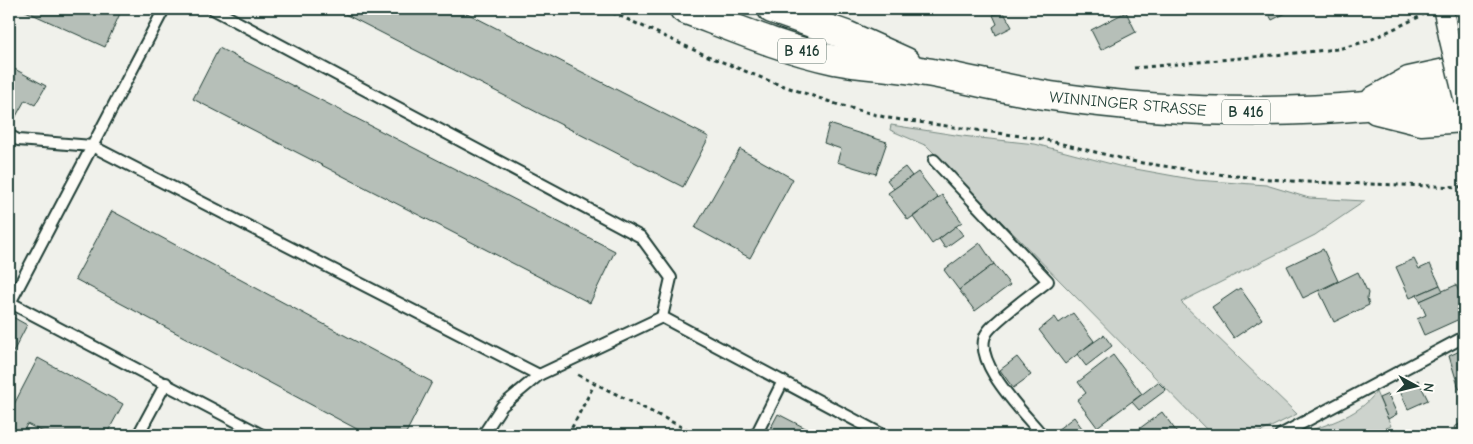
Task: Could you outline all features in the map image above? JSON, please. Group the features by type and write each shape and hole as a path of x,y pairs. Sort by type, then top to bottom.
{"main road":[{"name":"WINNINGER STRASSE","path":"684,9 758,38 812,54 860,64 926,72 1051,96 1157,108 1269,112 1363,106"},
{"name":"WINNINGER STRASSE","path":"772,9 860,41 926,72"},
{"path":"1363,106 1409,81 1464,69"},
{"name":"B 416","path":"1363,106 1464,93"},
{"name":"B 416","path":"1363,106 1421,121 1464,118"}],"street":[{"path":"1443,9 1464,100"}],"lane":[{"path":"164,9 10,302 262,435"},
{"path":"213,9 641,237 671,278 662,316"},
{"path":"9,135 18,140 92,146 539,374"},
{"path":"934,160 1048,281 987,332 983,348 991,372 1042,435"},
{"path":"484,435 502,406 539,374 662,316"},
{"path":"662,316 883,435"},
{"path":"1280,435 1464,337"},
{"path":"756,435 783,381"},
{"path":"138,435 166,383"}],"path":[{"path":"605,9 704,55 772,82 839,105 888,118 1042,139 1136,162 1225,175 1303,182 1464,187"},
{"path":"1134,68 1338,48 1368,41 1422,14 1424,22"},
{"path":"559,365 698,435"},
{"path":"568,435 595,384"}],"shaded area":[{"path":"891,125 962,136 1035,144 1119,166 1196,180 1266,185 1309,198 1365,201 1315,235 1181,302 1297,414 1255,435 1212,435 927,146 890,130"},
{"path":"1376,392 1391,426 1369,435 1294,435 1339,420 1360,408"}],"building":[{"path":"21,9 122,9 105,47"},
{"path":"335,9 459,9 709,137 683,187"},
{"path":"1266,9 1289,9 1290,11 1272,20"},
{"path":"1003,11 1012,27 996,35 993,27 997,24 993,15"},
{"path":"1126,12 1136,32 1101,50 1091,30"},
{"path":"219,48 615,251 590,303 193,99"},
{"path":"9,66 46,86 35,105 25,100 14,120 9,117"},
{"path":"829,124 887,142 876,174 837,162 841,149 824,143"},
{"path":"740,149 793,179 750,258 695,228"},
{"path":"905,167 912,176 894,189 887,180"},
{"path":"918,172 938,198 908,220 888,193"},
{"path":"942,195 962,222 932,244 913,217"},
{"path":"112,211 432,382 405,435 368,435 75,279"},
{"path":"956,226 963,235 945,248 939,239"},
{"path":"980,243 994,264 959,290 944,270"},
{"path":"1323,249 1338,281 1303,298 1287,266"},
{"path":"1414,259 1419,269 1430,264 1440,285 1410,298 1396,267"},
{"path":"994,264 1010,285 975,311 959,290"},
{"path":"1358,272 1368,293 1369,305 1334,322 1319,291"},
{"path":"1440,285 1443,291 1420,301 1417,295"},
{"path":"1456,285 1464,301 1464,317 1424,335 1417,319 1426,315 1420,301"},
{"path":"1240,288 1262,319 1234,338 1212,307"},
{"path":"1073,313 1094,341 1065,364 1039,330 1055,317 1059,323"},
{"path":"9,315 27,325 9,360"},
{"path":"1104,335 1112,346 1086,366 1077,354"},
{"path":"1464,349 1464,388 1459,389 1449,356"},
{"path":"1113,355 1142,394 1097,427 1077,400 1086,393 1078,382"},
{"path":"1017,357 1031,375 1013,388 1000,370"},
{"path":"38,358 123,404 106,435 49,435 27,424 22,435 9,432 9,414"},
{"path":"1418,380 1428,400 1408,409 1399,389"},
{"path":"1158,382 1166,390 1139,410 1132,402"},
{"path":"1388,394 1397,414 1388,419 1379,398"},
{"path":"1162,412 1179,435 1132,434"},
{"path":"778,414 819,435 767,435"},
{"path":"1074,417 1087,435 1060,435 1057,430"},
{"path":"1464,422 1464,435 1458,435 1454,427"}]}
